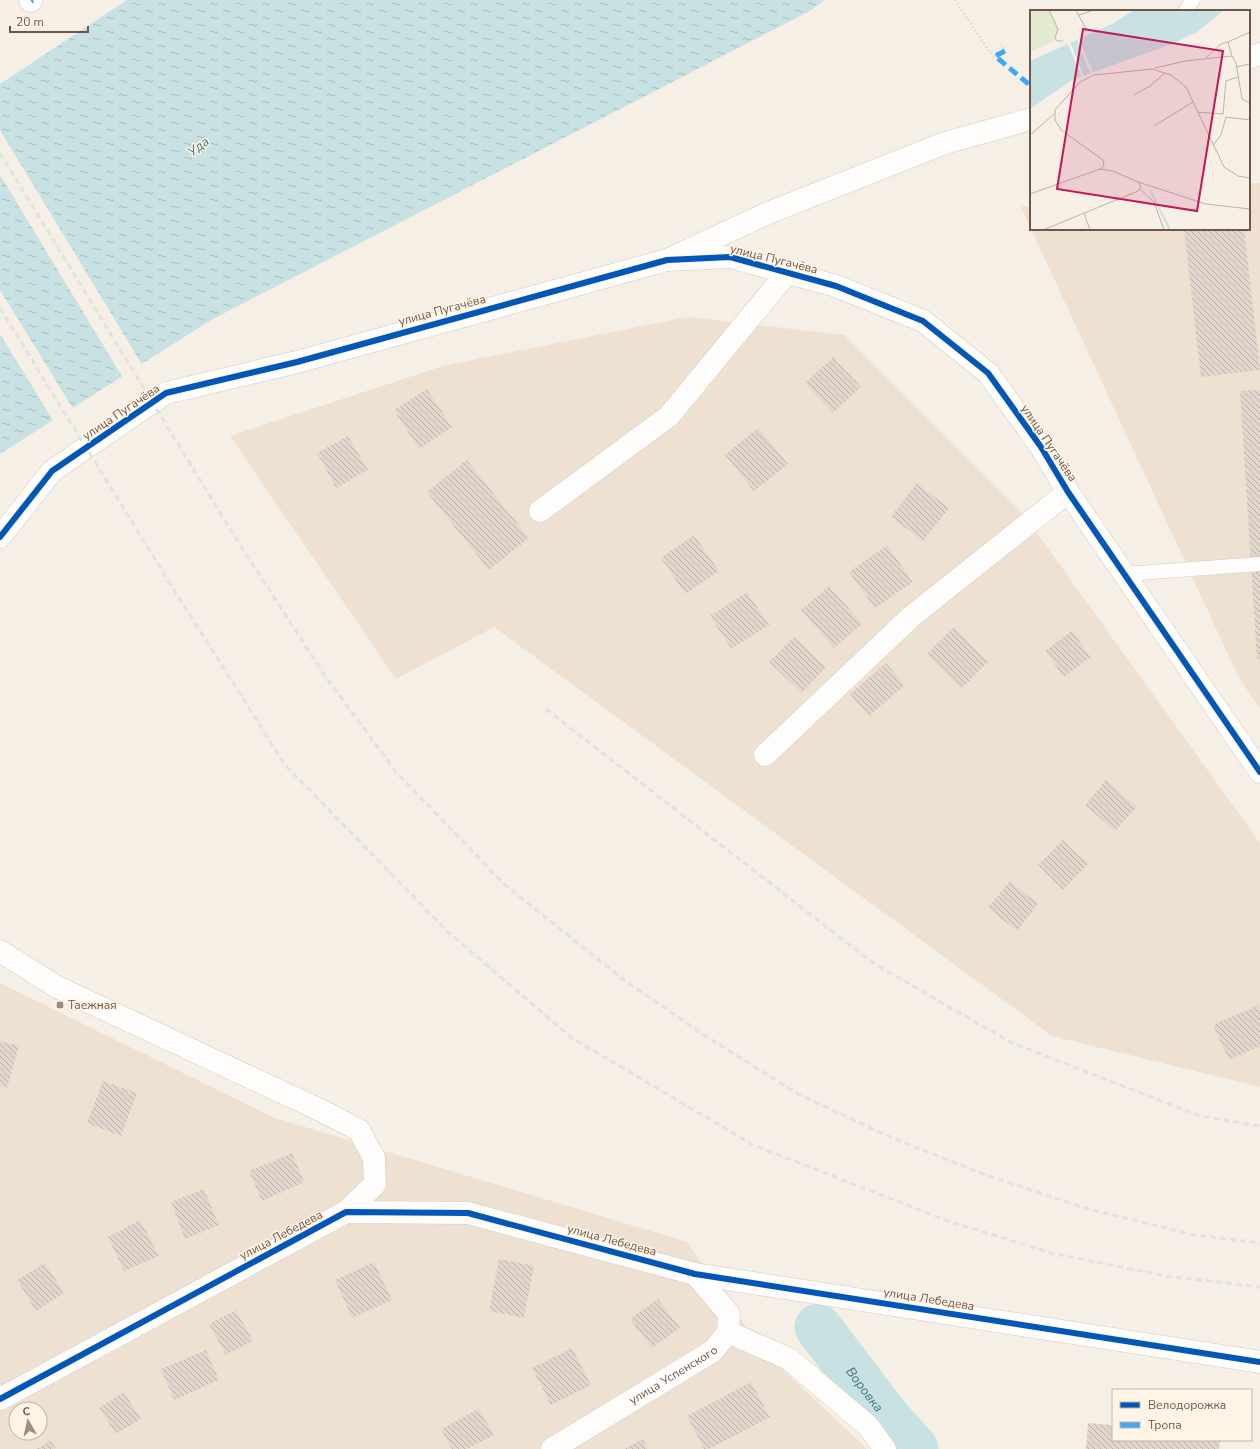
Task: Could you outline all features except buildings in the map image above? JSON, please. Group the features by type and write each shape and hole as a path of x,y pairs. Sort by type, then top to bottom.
{"street":[{"path":"1250,58 1260,54"},
{"path":"667,260 768,213 945,143 1030,119"},
{"name":"улица Пугачёва","path":"0,537 52,471 166,393 298,362 667,260 730,257 786,274 836,286 923,321 988,373 1041,447 1068,492 1260,772"},
{"path":"540,511 669,416 786,274"},
{"path":"765,755 912,616 1068,492"},
{"path":"0,951 57,987 318,1109 359,1130 374,1158 375,1184 346,1212"},
{"name":"улица Лебедева","path":"0,1399 346,1212 468,1213 695,1274 1260,1362"},
{"path":"695,1274 729,1314 728,1332 790,1359 868,1426 885,1449"},
{"name":"улица Успенского","path":"552,1449 713,1351 728,1332"}],"lane":[{"path":"1186,10 1194,0"},
{"path":"1125,574 1260,564"}],"path":[{"path":"955,0 989,51 995,56"},
{"path":"1000,46 1005,51"}],"shaded area":[{"path":"1260,183 1260,709 1238,676 1031,230 1250,230 1250,184"},
{"path":"1030,206 1030,227 1021,207"},
{"path":"688,317 844,335 1024,515 1260,843 1260,1087 1052,1036 494,627 396,679 230,436 443,366"},
{"path":"0,983 272,1117 687,1242 763,1351 867,1449 0,1449"}],"water":[{"name":"Уда","path":"127,0 825,0 808,12 211,320 0,454 0,84"}],"pier":[{"path":"0,130 143,366 123,378 0,175"},
{"path":"0,290 74,410 54,422 0,334"}],"waterway":[{"name":"Воровка","path":"818,1327 884,1414 915,1449"}],"railway":[{"path":"0,153 233,534 325,676 397,773 504,884 624,980 704,1035 798,1094 895,1139 986,1175 1088,1209 1195,1235 1260,1243"},
{"path":"0,308 169,582 285,765 448,932 572,1038 753,1145 948,1221 1051,1253 1166,1276 1260,1287"},
{"path":"546,709 873,963 1010,1042 1200,1116 1260,1126"}],"marked path":[{"path":"1005,51 995,56 1030,85"}],"cycle path":[{"path":"0,537 52,471 166,393 297,362 667,260 730,257 836,286 923,321 988,373 1041,447 1068,492 1260,772"},
{"path":"0,1399 346,1212 468,1213 695,1274 1260,1362"}],"place":[{"name":"Таежная","path":"60,1005"}]}
